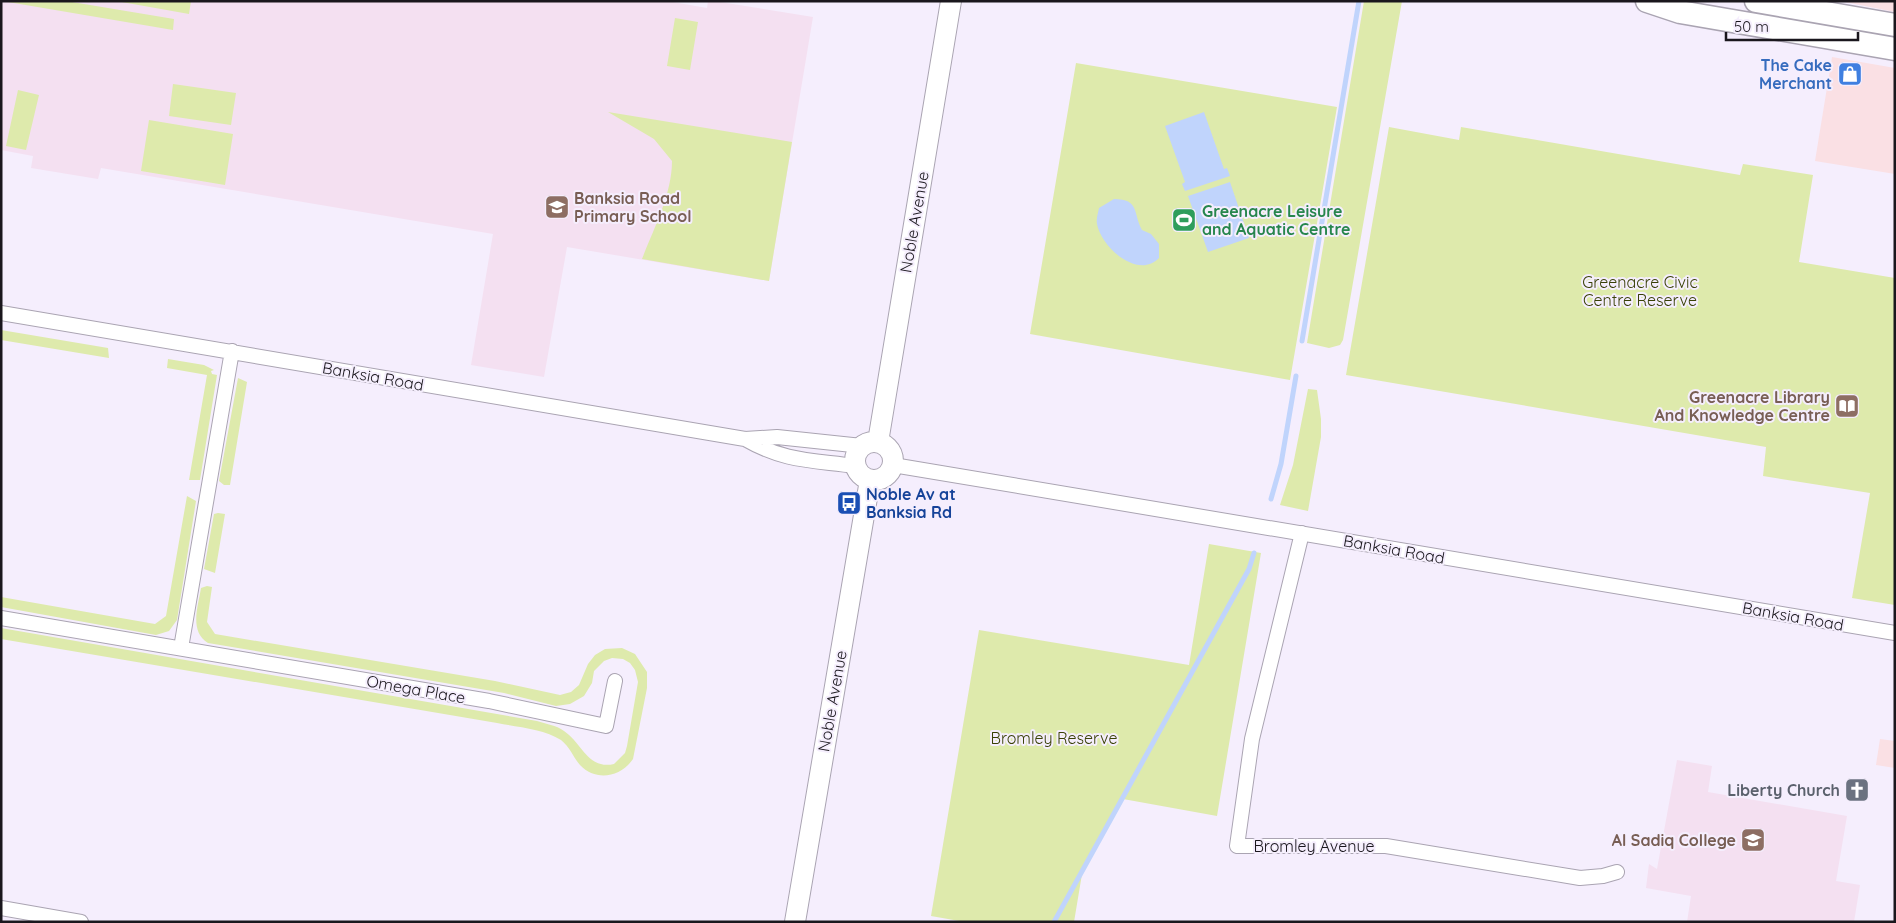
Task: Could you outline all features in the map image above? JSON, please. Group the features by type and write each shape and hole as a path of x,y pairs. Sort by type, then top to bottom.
{"main road":[{"path":"1647,1 1680,12 1895,49"},
{"path":"1756,1 1895,25"}],"street":[{"name":"Noble Avenue","path":"870,444 951,1"},
{"name":"Banksia Road","path":"1,313 745,439 777,437 870,444"},
{"path":"180,648 232,351"},
{"name":"Banksia Road","path":"745,439 779,456 814,463 855,466"},
{"path":"870,444 883,444 891,453 892,465 887,475 882,478 870,480 861,475 855,466 856,455 870,444"},
{"name":"Banksia Road","path":"892,465 1895,633"},
{"name":"Noble Avenue","path":"795,922 870,480"},
{"name":"Bromley Avenue","path":"1302,533 1252,739 1237,846 1386,846 1580,878 1603,876 1617,872"},
{"name":"Omega Place","path":"1,618 479,700 606,726 615,681"},
{"path":"1,908 81,922"}],"shaded area":[{"name":"Banksia Road Primary School","path":"1,1 667,1 707,8 708,1 714,1 813,17 769,281 567,247 544,377 471,365 493,234 101,168 98,179 31,168 33,156 1,150"},
{"path":"1840,1 1895,1 1895,12"},
{"path":"1832,57 1895,68 1895,174 1815,161"},
{"path":"1880,739 1895,741 1895,768 1876,765"},
{"name":"Al Sadiq College","path":"1677,760 1712,766 1708,792 1847,816 1836,881 1860,885 1854,922 1687,922 1691,896 1646,888 1649,864 1657,869"}],"green space":[{"path":"2,1 66,1 174,19 173,30"},
{"path":"116,1 191,1 189,14"},
{"path":"1364,1 1402,1 1343,340 1340,345 1329,348 1307,343"},
{"path":"675,18 698,22 690,70 667,66"},
{"name":"Greenacre Leisure and Aquatic Centre","path":"1076,63 1337,107 1290,380 1030,334"},
{"path":"173,84 236,93 231,125 169,116"},
{"path":"18,90 39,95 26,150 6,146"},
{"path":"608,112 792,142 769,281 642,259 666,198 672,161 654,139"},
{"path":"149,120 233,134 225,185 141,171"},
{"name":"Greenacre Civic Centre Reserve","path":"1389,127 1459,140 1461,127 1740,175 1743,164 1813,175 1799,262 1895,278 1895,605 1852,598 1870,493 1763,476 1766,447 1346,375"},
{"path":"1,330 108,348 109,358 1,340"},
{"path":"168,359 204,365 214,370 211,371 212,374 217,375 200,480 189,480 207,375 167,368"},
{"path":"238,378 247,382 230,485 224,485 219,481"},
{"path":"1308,389 1317,390 1321,419 1321,437 1308,511 1280,505 1293,465"},
{"path":"187,496 196,501 177,620 169,631 156,635 1,607 1,597 155,624 166,616"},
{"path":"214,514 225,514 215,573 204,569"},
{"name":"Bromley Reserve","path":"1209,544 1261,553 1217,816 1123,799 1082,874 1074,922 965,922 931,916 979,630 1189,665"},
{"path":"212,587 207,622 215,634 495,681 560,695 571,692 579,685 588,664 595,655 605,649 622,648 635,654 647,672 647,688 633,759 622,770 615,773 608,775 593,774 580,765 561,740 547,733 530,729 1,639 1,628 537,721 564,731 586,754 598,763 605,765 614,764 625,753 638,682 635,670 630,663 623,659 612,658 604,661 594,671 592,683 584,696 570,704 556,706 504,693 208,643 198,632 196,618 201,588"}],"water":[{"path":"1204,112 1224,169 1227,168 1230,176 1185,191 1182,184 1185,182 1165,126"},
{"path":"1230,182 1249,238 1208,252 1188,196"},
{"path":"1114,199 1128,202 1132,205 1142,230 1151,234 1159,244 1159,258 1150,264 1131,263 1122,258 1105,242 1100,233 1097,222 1099,208"}],"waterway":[{"path":"1302,341 1359,1"},
{"path":"1271,499 1281,464 1296,376"},
{"path":"1054,922 1249,569 1254,553"}],"place":[{"name":"The Cake Merchant","path":"1850,74"},
{"name":"Banksia Road Primary School","path":"557,207"},
{"name":"Greenacre Leisure and Aquatic Centre","path":"1184,220"},
{"name":"Greenacre Library And Knowledge Centre","path":"1847,406"},
{"name":"Noble Av at Banksia Rd","path":"849,503"},
{"name":"Liberty Church","path":"1857,790"},
{"name":"Al Sadiq College","path":"1753,840"}]}
